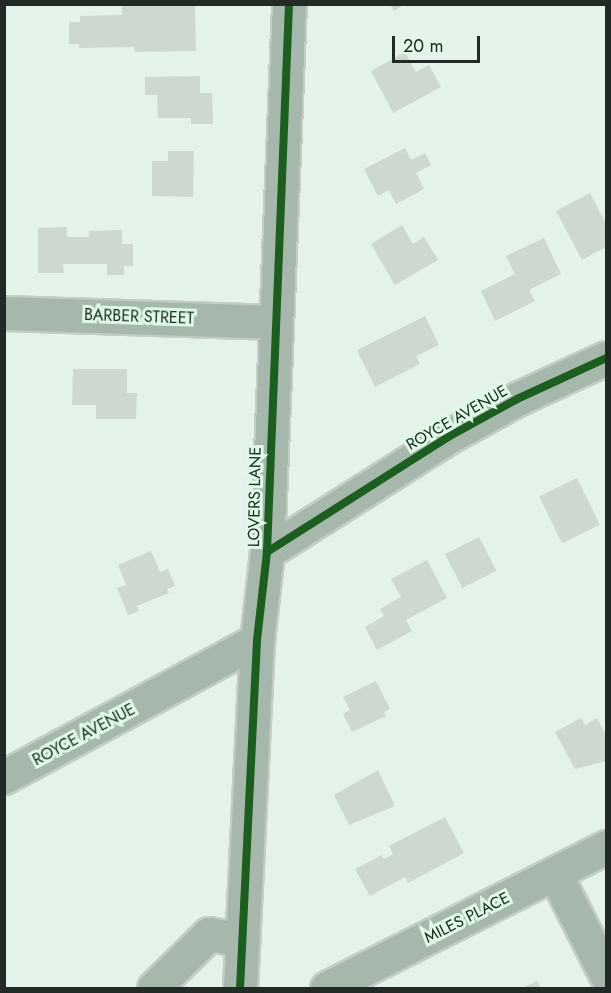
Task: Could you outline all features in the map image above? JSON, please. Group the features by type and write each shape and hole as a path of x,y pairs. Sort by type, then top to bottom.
{"street":[{"name":"LOVERS LANE","path":"240,988 257,639 267,552 274,322 289,4"},
{"name":"BARBER STREET","path":"4,313 274,322"},
{"name":"ROYCE AVENUE","path":"267,552 448,437 516,399 606,358"},
{"name":"ROYCE AVENUE","path":"4,777 257,639"},
{"name":"MILES PLACE","path":"327,988 606,847"},
{"path":"555,874 606,975"},
{"path":"154,988 209,934 242,940"}],"building":[{"path":"122,4 195,4 196,51 135,52 134,47 79,48 79,44 69,44 69,22 80,22 80,16 122,15"},
{"path":"390,4 405,4 394,11"},
{"path":"405,52 416,72 429,65 441,87 393,113 371,71"},
{"path":"200,76 200,93 212,93 213,124 191,124 191,118 158,118 157,95 145,95 145,77"},
{"path":"405,148 411,160 425,153 431,165 416,173 424,189 396,204 389,190 378,196 364,169"},
{"path":"168,151 194,151 193,197 152,196 152,161 168,161"},
{"path":"590,193 606,224 606,247 582,260 556,211"},
{"path":"402,225 413,244 424,237 438,260 395,285 371,244"},
{"path":"67,227 67,237 89,237 89,231 122,230 122,244 133,244 133,266 124,266 124,275 107,275 107,264 63,264 64,273 38,273 38,228"},
{"path":"544,238 561,274 529,290 535,301 495,321 481,291 515,274 506,256"},
{"path":"425,316 439,345 416,356 420,364 375,387 357,350"},
{"path":"73,369 127,369 127,393 137,393 136,419 96,419 96,405 72,405"},
{"path":"577,478 600,525 562,543 539,496"},
{"path":"479,537 496,571 462,588 445,554"},
{"path":"151,551 160,572 168,569 175,586 167,589 169,593 137,606 139,611 128,615 117,588 126,585 118,565"},
{"path":"427,560 447,598 406,620 412,631 377,650 365,627 384,616 380,609 401,597 391,579"},
{"path":"376,681 390,709 384,712 386,716 352,732 343,714 350,710 343,697"},
{"path":"581,718 585,725 597,718 606,735 606,761 575,769 555,732"},
{"path":"378,770 395,806 349,825 334,795"},
{"path":"445,817 464,853 408,883 405,877 370,896 355,869 382,855 384,859 393,854 389,846"},
{"path":"537,981 541,988 522,988"}],"cycle path":[{"path":"240,988 257,640 267,552 289,4"},
{"path":"267,552 448,437 517,399 606,358"}]}
